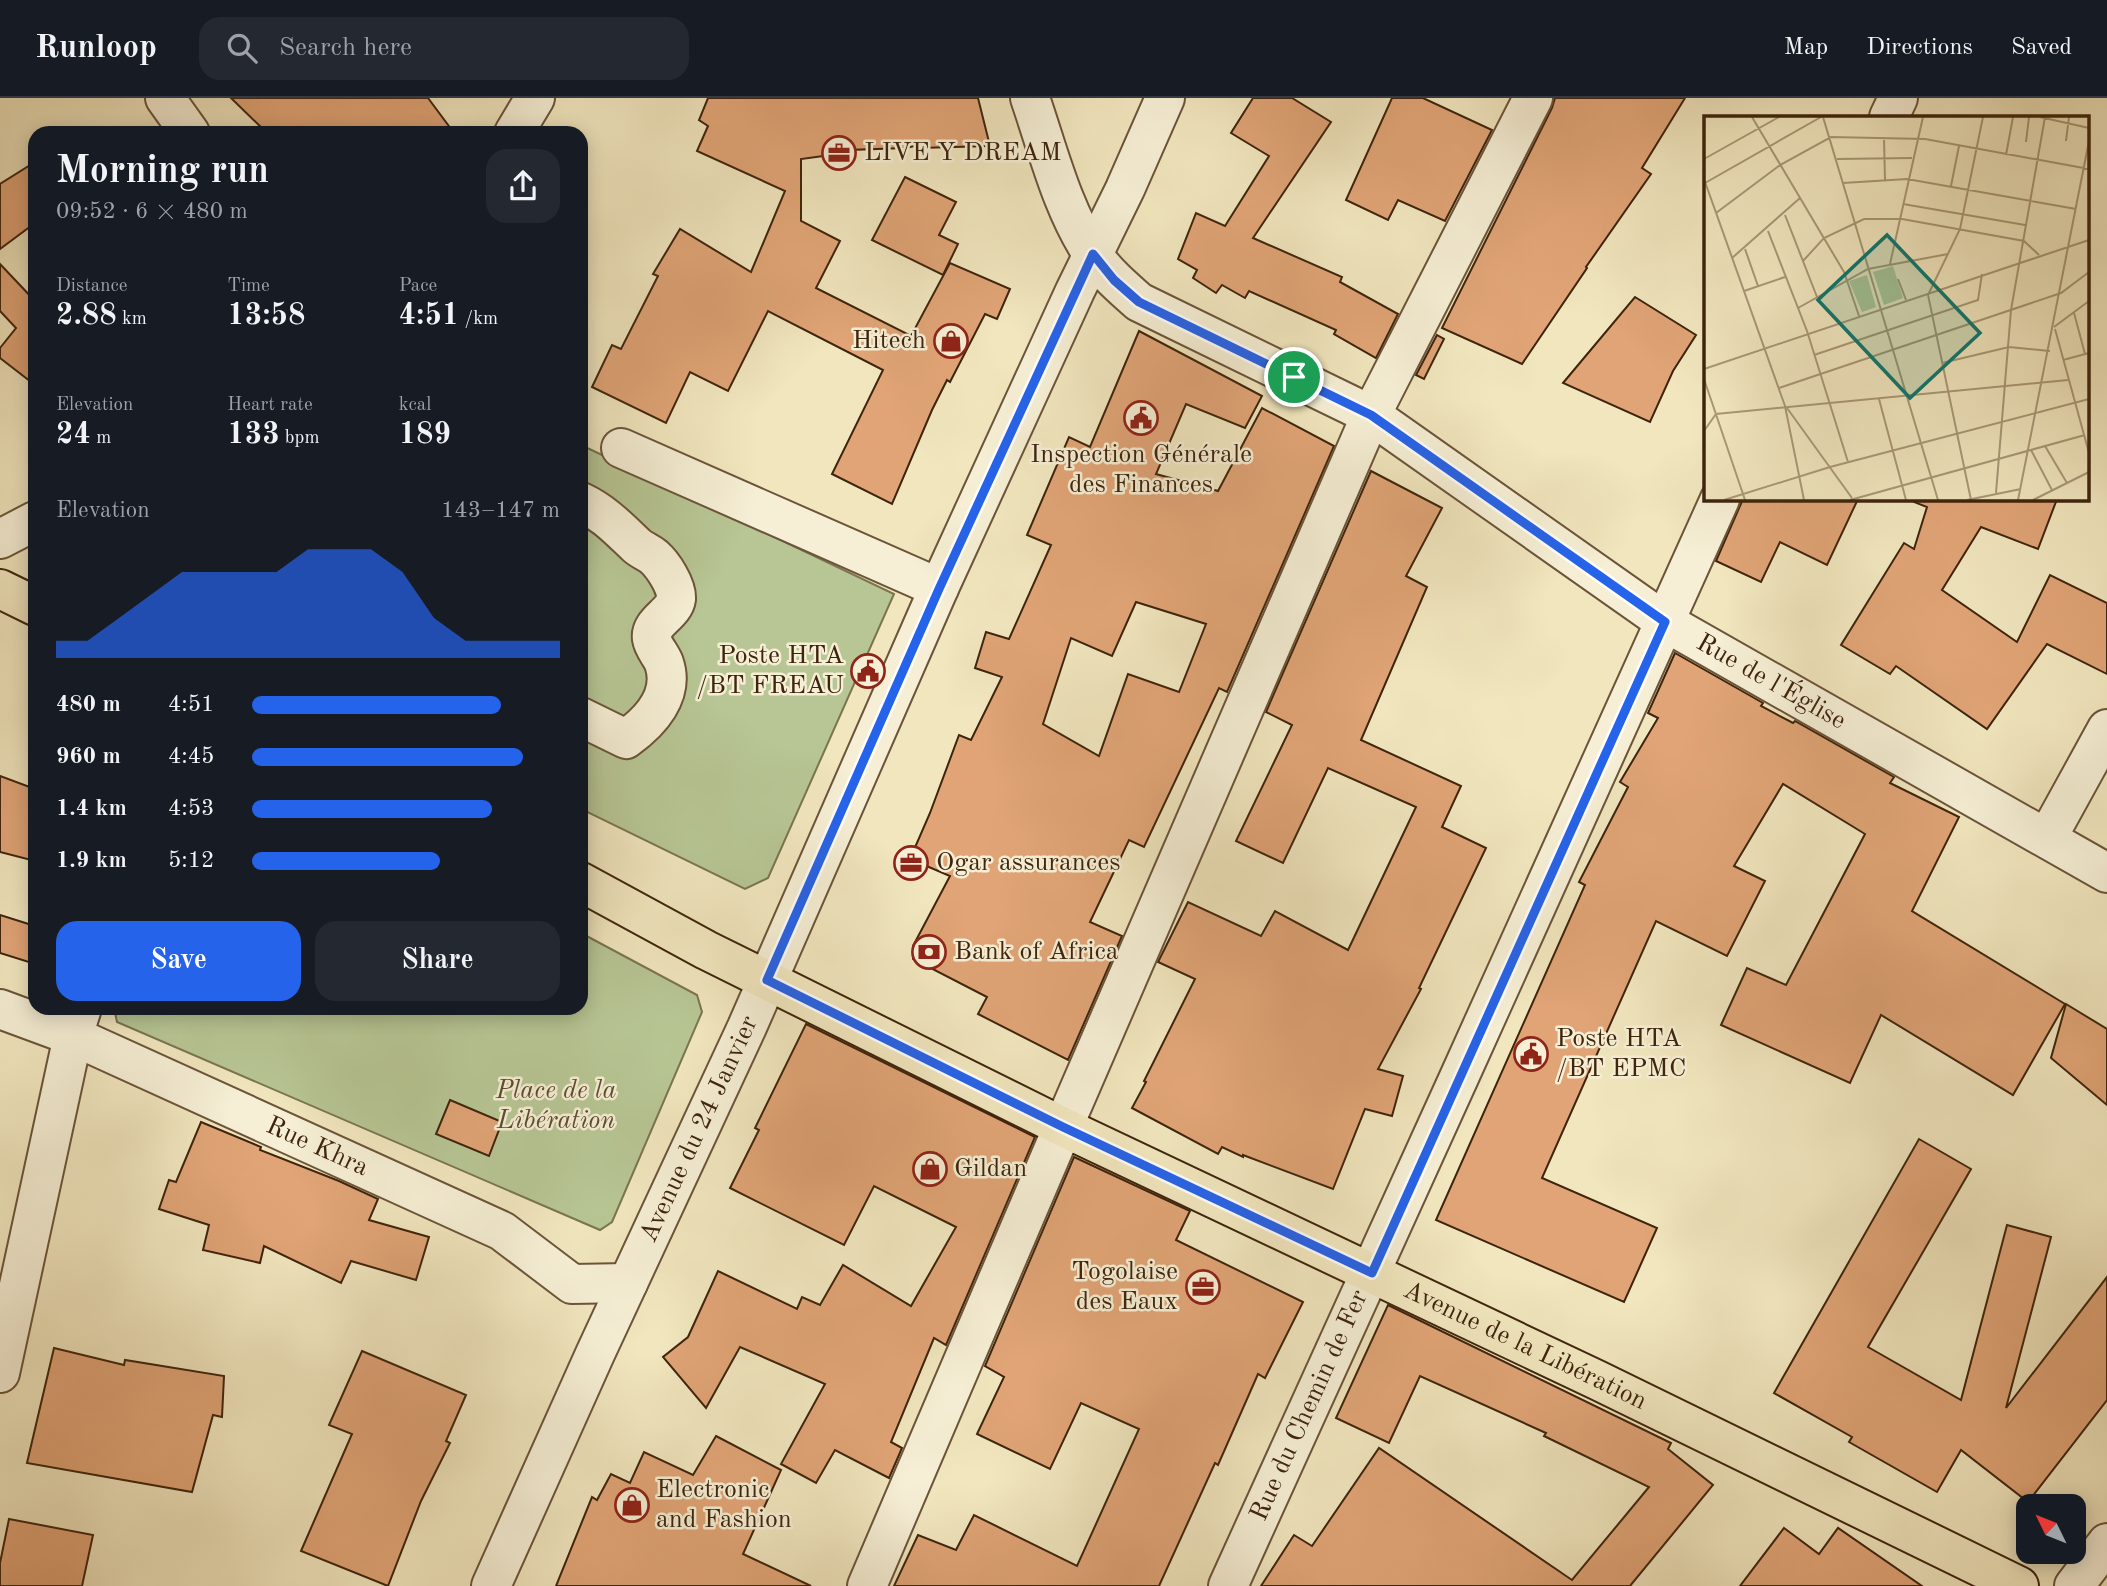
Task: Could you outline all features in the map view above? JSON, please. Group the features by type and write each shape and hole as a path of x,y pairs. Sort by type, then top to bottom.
{"main road":[{"path":"0,589 28,603"},
{"name":"Avenue de la Libération","path":"588,886 706,950 1063,1127 1597,1380 2019,1586"}],"street":[{"path":"165,98 185,126"},
{"path":"518,126 535,98"},
{"name":"Rue de l'Église","path":"1030,98 1070,211 1093,254 1114,280 1139,302 1371,415 1665,622 2107,873"},
{"name":"Avenue du 24 Janvier","path":"491,1586 767,980 939,589 1165,98"},
{"path":"867,1586 1371,415 1533,98"},
{"path":"1889,116 1898,98"},
{"path":"621,448 939,589"},
{"name":"Rue du Chemin de Fer","path":"1228,1586 1372,1273 1720,500"},
{"path":"588,506 606,516 637,546 655,558 672,580 676,600 652,634 652,642 665,664 665,693 660,705 638,731 626,739 588,720"},
{"path":"0,539 28,525"},
{"path":"2047,838 2107,729"},
{"name":"Rue Khra","path":"0,1009 28,1014"},
{"name":"Rue Khra","path":"36,1015 78,1022 502,1231 572,1284 628,1283"},
{"path":"0,1373 78,1022"},
{"path":"2074,1586 2107,1543"}],"green space":[{"path":"588,448 894,594 768,878 745,889 588,812"},
{"name":"Place de la Libération","path":"588,937 697,995 702,1012 612,1222 600,1230 117,1022 116,1015 588,1015"}],"building":[{"path":"231,98 428,98 449,126 260,126"},
{"path":"708,98 978,98 990,146 920,148 923,144 906,148 849,150 852,152 801,159 801,221 840,241 816,288 911,336 950,263 1010,289 997,319 985,314 950,382 947,380 892,504 832,474 883,370 768,311 728,391 690,372 666,423 592,387 612,345 621,349 658,276 653,274 680,229 751,272 785,191 697,151 708,126 699,120"},
{"path":"1253,98 1292,98 1331,122 1253,238 1342,277 1340,282 1398,314 1376,358 1334,334 1336,330 1249,291 1245,298 1222,285 1216,293 1193,278 1197,270 1178,259 1196,213 1225,226 1269,156 1231,133"},
{"path":"1392,98 1423,98 1492,130 1445,221 1398,200 1388,220 1346,200"},
{"path":"1555,98 1685,98 1642,168 1651,174 1522,364 1442,328"},
{"path":"28,166 28,228 0,249 0,184"},
{"path":"905,177 956,202 939,235 958,244 943,275 872,240"},
{"path":"0,264 28,294 28,380 0,358 0,348 16,328 0,311"},
{"path":"1635,297 1696,335 1673,371 1650,422 1563,383"},
{"path":"1139,331 1262,396 1245,428 1186,404 1156,474 1218,491 1262,408 1334,446 1227,692 1219,688 1144,847 1129,840 1090,922 1122,936 1068,1060 978,1014 987,997 913,959 913,946 950,876 910,859 959,735 971,740 1002,677 975,668 986,632 1009,639 1051,545 1027,535 1069,437 1090,447","holes":["1136,602 1206,624 1179,692 1128,674 1099,756 1043,724 1071,638 1112,656"]},
{"path":"1437,335 1444,339 1424,379 1416,375"},
{"path":"1371,471 1442,508 1406,576 1427,587 1361,740 1461,786 1442,827 1486,848 1419,988 1421,989 1378,1069 1403,1076 1392,1116 1365,1109 1333,1189 1222,1147 1218,1154 1132,1108 1195,979 1158,962 1188,902 1261,936 1275,911 1348,950 1416,807 1328,768 1283,863 1236,841 1292,725 1266,712"},
{"path":"1743,500 1858,500 1827,565 1780,542 1761,582 1716,561"},
{"path":"2057,500 2038,549 1981,527 1942,590 2017,642 2050,575 2107,603 2107,674 2047,644 1987,729 1896,666 1890,674 1841,645 1904,543 1914,549 1927,507 1914,502"},
{"path":"1675,653 1763,703 1761,706 1793,723 1795,721 1894,777 1890,783 1959,817 1912,911 2065,1004 2013,1095 1881,1015 1850,1083 1721,1025 1747,968 1786,985 1865,834 1783,784 1734,866 1765,881 1727,956 1656,921 1542,1178 1657,1228 1624,1302 1436,1220 1585,885 1579,882 1628,787 1620,782 1658,718 1648,713"},
{"path":"0,776 28,786 28,859 0,852"},
{"path":"0,915 28,924 28,962 0,953"},
{"path":"2066,1004 2107,1029 2107,1105 2051,1058"},
{"path":"806,1024 1035,1137 946,1345 934,1338 891,1442 902,1448 889,1478 835,1450 816,1483 781,1464 825,1384 740,1347 706,1408 663,1357 688,1337 718,1271 797,1309 802,1297 820,1305 843,1265 911,1306 956,1227 874,1186 844,1245 730,1188 759,1130 755,1128"},
{"path":"450,1100 502,1122 489,1156 436,1134"},
{"path":"201,1122 261,1147 260,1150 378,1199 369,1220 429,1237 416,1280 351,1261 341,1283 264,1246 260,1263 203,1250 209,1225 159,1209 169,1180 176,1182"},
{"path":"1919,1139 1971,1169 1868,1347 1961,1400 2007,1225 2051,1237 2006,1408 2107,1277 2107,1400 2034,1494 2018,1494 1961,1450 1937,1492 1849,1442 1852,1437 1774,1393"},
{"path":"1074,1157 1190,1211 1176,1240 1303,1302 1265,1378 1258,1374 1218,1465 1215,1463 1159,1586 894,1586 918,1535 956,1550 974,1515 1077,1566 1139,1429 1081,1403 1050,1469 977,1434 1004,1377 985,1366"},
{"path":"1388,1305 1671,1443 1668,1449 1713,1485 1630,1586 1261,1586 1294,1535 1312,1546 1379,1448 1572,1580 1649,1487 1544,1436 1546,1433 1420,1376 1389,1443 1336,1418"},
{"path":"54,1348 124,1365 125,1360 224,1376 222,1417 213,1415 192,1492 27,1463"},
{"path":"362,1351 466,1395 446,1441 450,1443 421,1501 388,1586 301,1551 352,1434 329,1425"},
{"path":"716,1436 781,1470 743,1554 811,1586 556,1586 592,1497 597,1500 611,1474 630,1483 644,1452 693,1475"},
{"path":"9,1519 93,1535 82,1586 0,1586 0,1563"},
{"path":"1784,1528 1819,1554 1838,1528 1922,1586 1740,1586"}],"place":[{"name":"LIVE Y DREAM","path":"839,153"},
{"name":"Hitech","path":"951,341"},
{"name":"Inspection Générale des Finances","path":"1141,418"},
{"name":"Poste HTA /BT FREAU","path":"868,671"},
{"name":"Ogar assurances","path":"911,863"},
{"name":"Bank of Africa","path":"929,952"},
{"name":"Poste HTA /BT EPMC","path":"1531,1054"},
{"name":"Gildan","path":"930,1169"},
{"name":"Togolaise des Eaux","path":"1203,1287"},
{"name":"Electronic and Fashion","path":"632,1505"}],"route":[{"path":"1093,254 1114,280 1139,302 1294,377 1371,415 1665,622 1372,1273 1063,1127 767,980 939,589 1093,254"}]}
